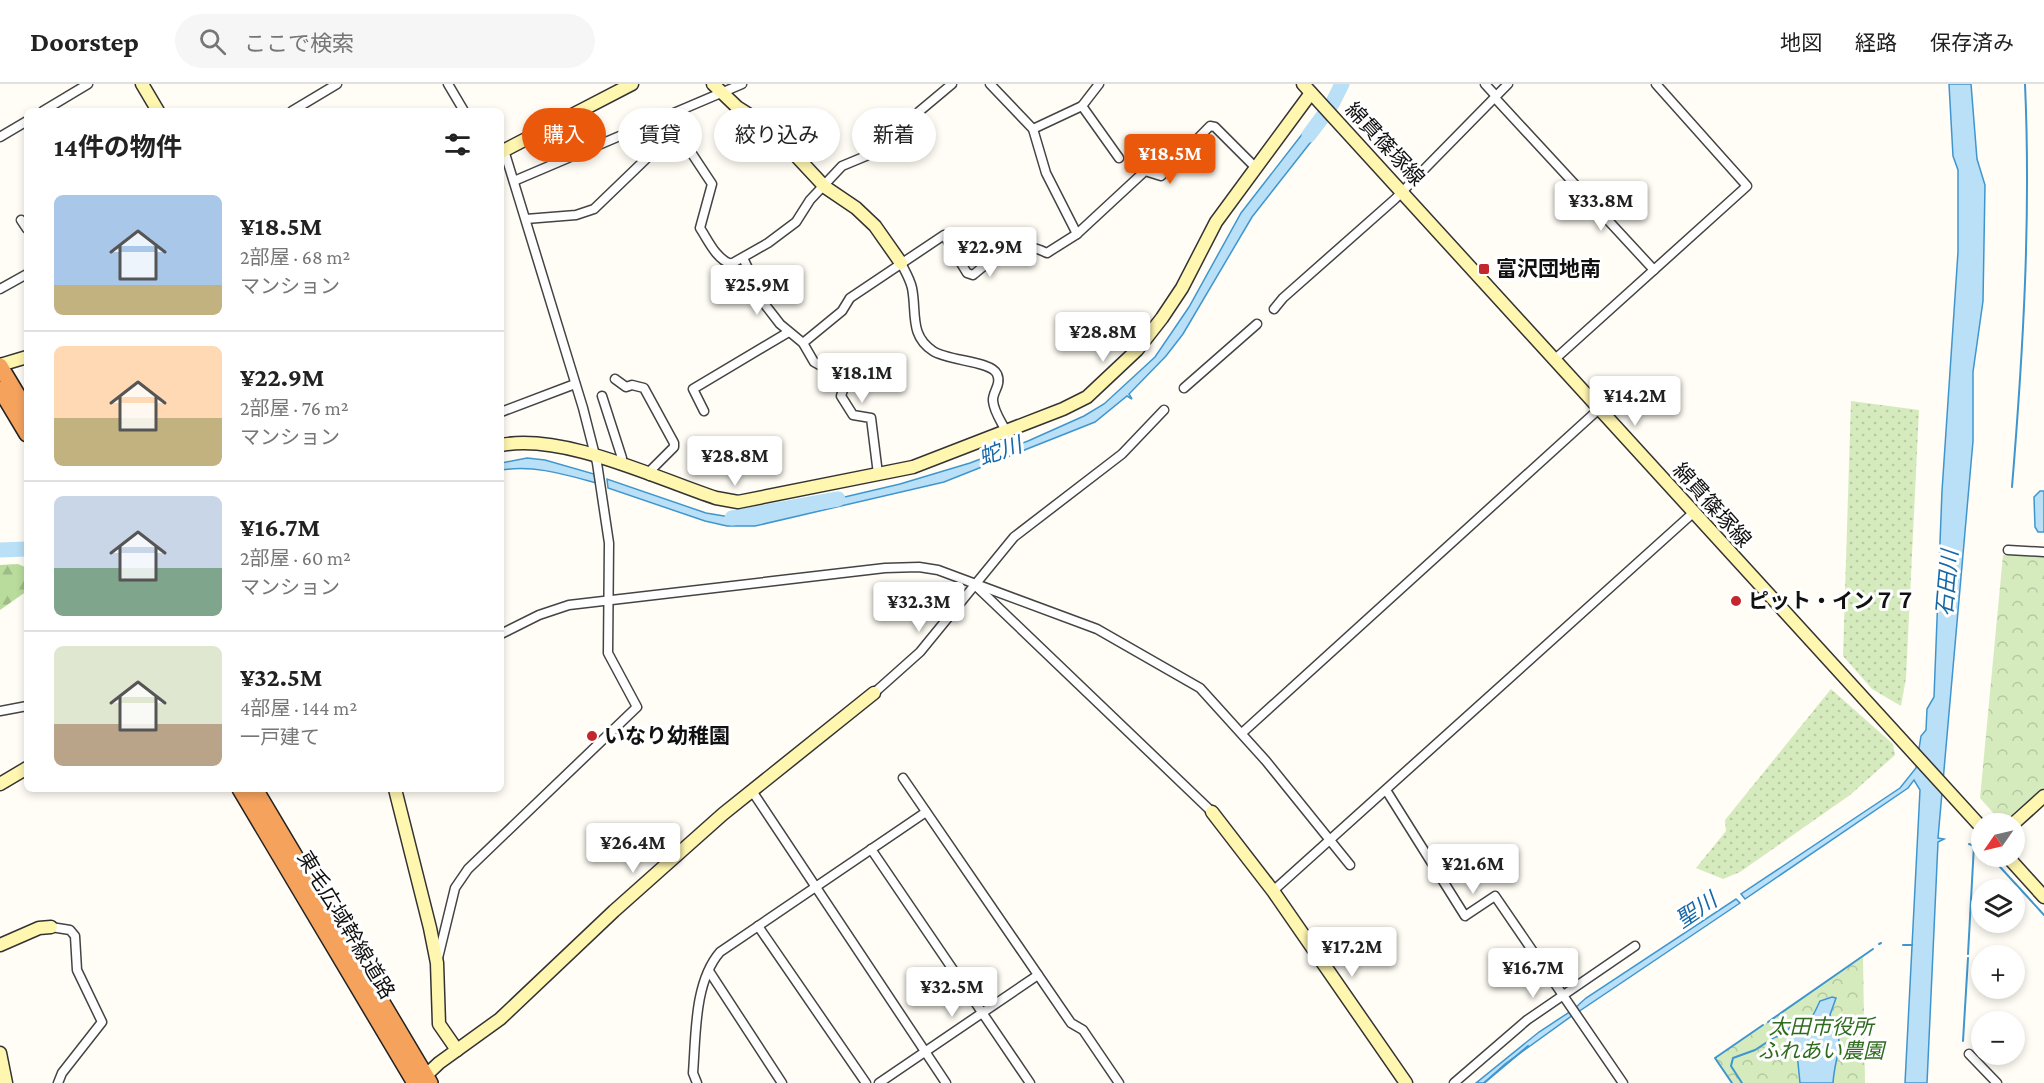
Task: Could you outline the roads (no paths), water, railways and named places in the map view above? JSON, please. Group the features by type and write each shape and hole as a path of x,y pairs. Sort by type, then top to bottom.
{"highway":[{"path":"0,365 24,406"},
{"path":"0,389 24,429"},
{"name":"東毛広域幹線道路","path":"242,792 422,1081"},
{"name":"東毛広域幹線道路","path":"257,792 422,1081"}],"street":[{"path":"48,108 88,84"},
{"path":"142,84 156,108"},
{"path":"297,108 337,84"},
{"path":"448,84 462,108"},
{"path":"504,150 632,84"},
{"path":"713,84 721,94 770,128 825,187 856,208 875,226 901,263 913,290 914,325 918,335 933,351 952,359 991,367 998,374 999,383 992,398 995,412 1006,431"},
{"path":"687,108 742,84"},
{"path":"697,162 712,184 700,228 725,262 730,264 743,258 796,222 810,200 825,187 842,166 866,156 952,84"},
{"path":"990,84 1033,129 1046,173 1077,234"},
{"path":"1033,129 1082,106 1099,84"},
{"path":"1485,84 1654,270"},
{"path":"1274,309 1283,298 1402,191 1508,84"},
{"path":"1554,360 1747,186 1656,84"},
{"path":"504,445 531,442 620,465 716,498 738,502 913,467 1064,409 1087,397 1129,358 1170,307 1216,222 1310,92"},
{"name":"綿貫篠塚線","path":"1310,92 1971,816"},
{"path":"1082,106 1119,158"},
{"path":"0,137 24,123"},
{"path":"803,343 842,311 850,298 944,235 967,273 973,275 1007,248 1017,246 1037,248 1047,253 1077,234 1145,171 1161,176 1210,126 1215,127 1256,168"},
{"path":"514,182 618,137"},
{"path":"437,963 455,888 468,869 638,707 608,653 609,543 596,459 526,219 504,154"},
{"path":"526,219 576,215 594,209 643,162"},
{"path":"21,220 24,224"},
{"path":"743,258 766,306 788,333 803,343 814,362 834,373 844,387 841,396 853,414 871,418 878,474"},
{"path":"0,289 24,276"},
{"path":"1184,388 1257,324"},
{"path":"704,411 693,389 788,333"},
{"path":"0,365 24,358"},
{"path":"615,379 626,387 632,385 644,388 674,443 674,447 650,471 650,476"},
{"path":"504,410 575,384"},
{"path":"602,396 622,458 620,465"},
{"path":"1242,733 1599,409"},
{"path":"422,1081 457,1050 500,1019 614,911 752,791 913,660 1014,537 1122,454 1164,410"},
{"path":"1273,891 1693,513"},
{"path":"2008,550 2044,552"},
{"path":"504,632 539,615 569,605 896,568 938,570 1018,597 1097,629 1200,688 1242,733 1350,865"},
{"path":"974,584 1212,812 1273,891 1405,1083"},
{"path":"0,711 24,707"},
{"path":"0,784 24,770"},
{"path":"903,778 1071,1023 1083,1030 1119,1083"},
{"path":"1386,790 1465,916 1495,896 1623,1083"},
{"path":"752,791 817,885 946,1083"},
{"path":"396,792 437,963 440,1024 457,1050"},
{"path":"2025,813 2044,796"},
{"path":"697,1083 693,1073 702,993 709,971 720,952 926,812"},
{"path":"871,849 1030,1083"},
{"path":"2017,867 2044,897"},
{"path":"758,926 866,1083"},
{"path":"0,945 39,928 70,930 75,936 77,970 102,1022 62,1073 58,1083"},
{"path":"1454,1083 1485,1053 1635,946"},
{"path":"709,971 782,1083"},
{"path":"879,1083 1038,975"},
{"path":"0,1053 6,1083"},
{"path":"1969,1054 1997,1083"}],"water":[{"name":"石田川","path":"1949,84 1971,84 1977,159 1985,185 1983,301 1973,372 1973,441 1938,838 1944,839 1938,842 1927,1083 1905,1083 1920,790 1914,780 1908,788 1745,899 1741,894 1900,788 1916,768 1921,736 1926,730 1927,709 1934,697 1942,491 1958,252 1958,170 1953,156"},
{"path":"1317,115 1325,124 1252,217 1183,334 1166,356 1129,394 1132,399 1127,396 1095,422 944,482 755,526 727,526 705,521 608,488 607,479 706,513 736,518 785,511 900,484 970,463 1084,416 1104,404 1155,357 1189,307 1241,213"},
{"path":"527,458 545,460 594,474 596,483 537,470 504,470 504,462"},
{"path":"2040,491 2044,491 2044,532 2038,532 2035,527 2034,497"},
{"path":"1736,899 1740,903 1578,1012 1575,1008 1586,998"},
{"path":"1836,998 1830,1015 1839,1042 1833,1083 1800,1083 1797,1053 1787,1031 1792,1024 1811,1018 1820,1001"},
{"path":"1571,1011 1573,1015 1505,1064 1484,1083 1476,1083 1539,1032"}],"waterway":[{"name":"蛇川","path":"1309,135 1332,104 1342,84"},
{"path":"2012,487 2025,286 2027,185 2025,84"},
{"name":"蛇川","path":"732,518 838,499"},
{"name":"蛇川","path":"0,550 24,549"},
{"path":"1968,954 1973,867"},
{"path":"2000,867 2044,915"},
{"path":"1903,945 1912,945"},
{"path":"1768,1022 1873,949"},
{"path":"1963,1041 1968,958"},
{"path":"1732,1083 1715,1058 1763,1025"},
{"path":"1742,1083 1731,1066 1733,1058 1755,1050 1775,1037 1788,1034"},
{"name":"聖川","path":"1484,1083 1528,1046"}],"place":[{"name":"富沢団地南","path":"1484,269"},
{"name":"ピット・イン７７","path":"1736,601"},
{"name":"いなり幼稚園","path":"592,736"}],"park label":[{"name":"太田市役所 ふれあい農園","path":"1821,1039"}]}
